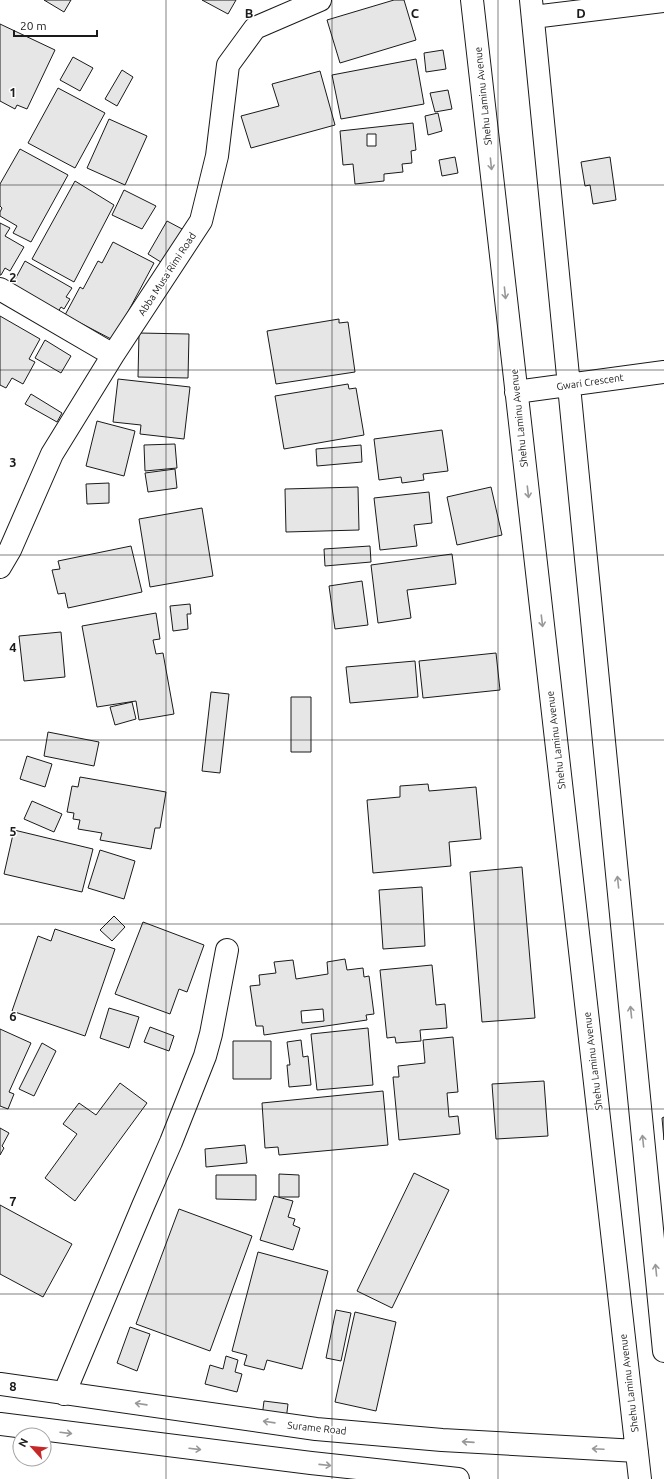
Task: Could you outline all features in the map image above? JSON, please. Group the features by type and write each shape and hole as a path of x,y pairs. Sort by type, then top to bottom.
{"street":[{"name":"Abba Musa Rimi Road","path":"0,566 10,550 52,454 113,355 201,221 217,156 228,65 255,28 320,0"},
{"name":"Shehu Laminu Avenue","path":"472,0 640,1479"},
{"path":"664,1 532,9 661,1297 664,1351"},
{"path":"0,289 113,355"},
{"name":"Gwari Crescent","path":"516,392 664,372"},
{"path":"64,1394 171,1142 205,1056 211,1034 227,950"},
{"name":"Surame Road","path":"0,1384 316,1429 442,1440 637,1451"},
{"path":"0,1424 311,1463 458,1479"}],"building":[{"path":"44,0 71,0 64,12"},
{"path":"202,0 236,0 228,14"},
{"path":"394,0 404,0 416,40 340,63 327,20"},
{"path":"0,24 55,50 27,109 17,105 15,109 0,101"},
{"path":"443,50 446,69 426,72 424,53"},
{"path":"73,57 93,68 80,91 60,80"},
{"path":"416,59 424,104 341,119 332,75"},
{"path":"122,70 133,77 117,106 105,99"},
{"path":"320,71 335,125 251,148 241,116 279,106 272,84"},
{"path":"58,88 105,113 75,168 28,143"},
{"path":"448,90 452,109 435,112 430,93"},
{"path":"438,113 442,131 428,135 425,116"},
{"path":"109,119 147,136 125,185 87,168"},
{"path":"413,123 416,150 411,151 412,163 402,164 403,172 384,174 384,181 355,184 353,164 343,165 340,131","holes":["367,134 376,134 376,146 367,146"]},
{"path":"20,149 68,175 31,242 13,233 17,226 0,216 2,208 0,206 0,184"},
{"path":"455,157 458,173 442,176 439,160"},
{"path":"610,157 616,200 593,204 590,185 585,186 581,162"},
{"path":"75,181 114,205 74,282 32,259"},
{"path":"124,190 156,206 142,229 112,215"},
{"path":"167,221 184,230 164,264 148,254"},
{"path":"0,223 10,228 5,236 24,247 10,271 5,268 1,275 0,275"},
{"path":"113,242 154,263 113,340 65,315 80,287 83,289 98,261 102,263"},
{"path":"25,261 72,288 66,297 70,299 64,309 61,307 58,312 12,285"},
{"path":"0,316 40,339 29,359 35,362 23,384 12,378 6,388 0,385"},
{"path":"339,319 339,323 348,322 355,372 276,384 267,331"},
{"path":"139,333 189,334 188,378 138,377"},
{"path":"45,340 71,356 61,373 35,358"},
{"path":"118,379 190,387 184,439 140,434 141,425 113,422"},
{"path":"348,384 349,389 356,388 364,435 284,449 275,396"},
{"path":"31,394 62,413 57,422 25,404"},
{"path":"97,421 135,431 124,476 86,466"},
{"path":"442,430 448,471 423,474 424,480 402,483 401,477 379,480 374,439"},
{"path":"175,444 177,468 145,471 144,445"},
{"path":"361,445 362,462 317,466 316,449"},
{"path":"175,469 177,488 148,492 145,473"},
{"path":"109,483 109,503 87,504 86,484"},
{"path":"358,487 359,530 286,532 285,489"},
{"path":"491,487 502,535 457,545 447,497"},
{"path":"429,492 432,523 414,525 417,546 380,550 374,498"},
{"path":"202,508 213,576 150,587 139,519"},
{"path":"131,546 142,592 68,608 65,593 58,594 52,570 60,569 58,561"},
{"path":"370,546 371,562 325,566 324,549"},
{"path":"452,554 456,584 407,590 411,618 378,623 371,565"},
{"path":"362,581 368,625 335,629 329,586"},
{"path":"190,604 191,614 187,614 188,629 173,631 170,606"},
{"path":"156,613 160,639 153,640 156,654 163,653 174,714 139,720 136,701 97,707 82,626"},
{"path":"61,632 65,677 24,681 19,636"},
{"path":"496,653 500,690 423,698 419,661"},
{"path":"415,661 418,697 350,703 346,667"},
{"path":"211,692 229,694 220,773 202,771"},
{"path":"291,697 311,697 311,752 291,752"},
{"path":"132,702 136,719 115,725 110,707"},
{"path":"48,732 99,742 94,766 44,756"},
{"path":"27,756 52,764 45,787 20,779"},
{"path":"80,777 166,792 160,828 155,828 151,849 100,840 102,833 78,829 80,820 73,819 74,813 67,812 72,786 78,787"},
{"path":"428,784 429,791 476,787 481,839 449,842 451,866 373,873 367,800 400,797 400,786"},
{"path":"32,801 62,814 54,832 24,819"},
{"path":"14,830 93,849 82,892 4,874"},
{"path":"100,850 135,861 124,899 88,888"},
{"path":"522,867 535,1018 482,1022 470,872"},
{"path":"422,887 425,946 383,949 379,890"},
{"path":"114,916 125,927 112,941 100,930"},
{"path":"143,922 204,945 187,992 179,989 170,1014 115,994"},
{"path":"55,929 115,949 85,1036 12,1011 38,936 51,941"},
{"path":"345,959 347,970 363,968 364,977 369,976 374,1014 366,1015 367,1020 264,1035 263,1026 256,1026 250,986 260,985 259,975 276,973 274,962 293,960 296,979 328,974 327,962","holes":["323,1009 324,1021 302,1023 301,1011"]},
{"path":"432,965 436,1005 445,1004 447,1028 420,1030 421,1041 396,1043 395,1037 387,1038 380,970"},
{"path":"109,1008 139,1017 129,1048 100,1038"},
{"path":"150,1027 174,1036 169,1051 144,1042"},
{"path":"368,1028 373,1085 317,1090 311,1034"},
{"path":"0,1029 31,1043 9,1092 14,1094 8,1109 0,1106"},
{"path":"453,1037 458,1092 447,1093 449,1117 458,1116 460,1134 399,1140 393,1077 399,1077 398,1066 425,1063 423,1040"},
{"path":"301,1040 303,1057 308,1056 311,1085 289,1087 287,1065 290,1065 287,1042"},
{"path":"233,1041 271,1041 271,1079 233,1079"},
{"path":"42,1043 56,1051 34,1096 19,1089"},
{"path":"544,1081 548,1136 496,1139 492,1084"},
{"path":"120,1083 147,1103 75,1201 45,1178 77,1134 63,1124 79,1103 96,1115"},
{"path":"383,1091 388,1145 279,1155 278,1147 265,1148 262,1103"},
{"path":"664,1117 664,1140 662,1118"},
{"path":"0,1128 9,1133 2,1146 4,1148 0,1155"},
{"path":"245,1145 247,1163 206,1167 205,1149"},
{"path":"414,1173 449,1190 392,1308 357,1291"},
{"path":"279,1174 299,1175 299,1197 279,1197"},
{"path":"216,1175 256,1175 256,1200 216,1199"},
{"path":"274,1196 293,1201 288,1217 295,1219 293,1225 300,1228 293,1250 260,1240"},
{"path":"0,1205 72,1244 43,1297 0,1274"},
{"path":"179,1209 252,1236 210,1351 136,1324"},
{"path":"258,1252 328,1271 302,1369 267,1360 264,1370 244,1365 247,1355 232,1351"},
{"path":"336,1310 351,1313 341,1361 326,1358"},
{"path":"355,1312 396,1322 376,1411 335,1402"},
{"path":"130,1327 150,1334 137,1371 117,1363"},
{"path":"226,1356 238,1360 235,1372 242,1374 237,1392 205,1384 210,1365 223,1369"},
{"path":"264,1401 288,1404 286,1420 262,1417"}]}
